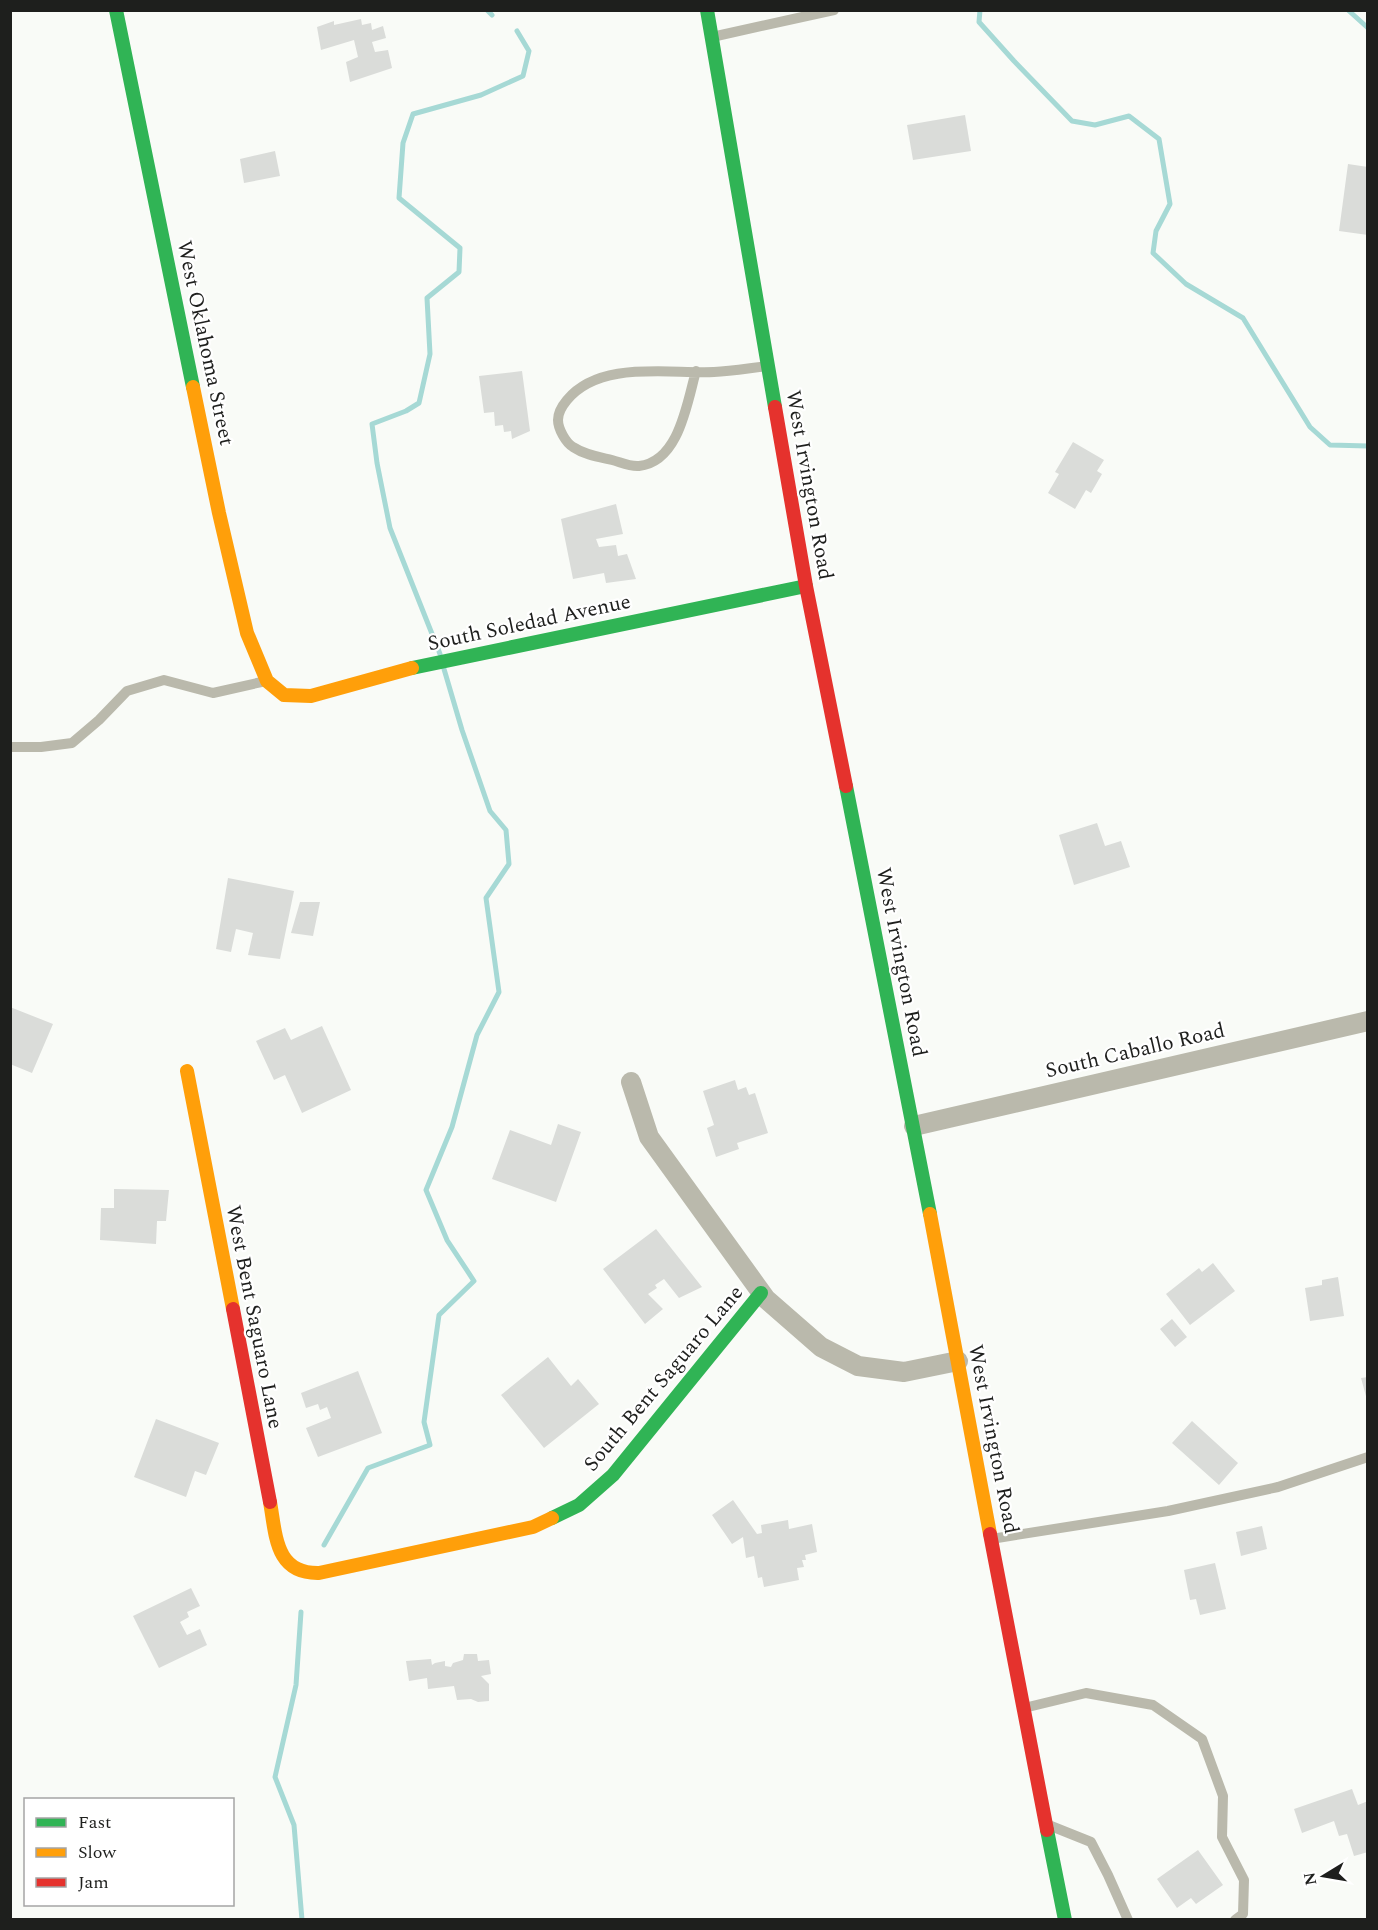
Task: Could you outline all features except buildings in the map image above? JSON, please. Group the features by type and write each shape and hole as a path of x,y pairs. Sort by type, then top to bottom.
{"street":[{"name":"West Oklahoma Street","path":"116,10 219,513 247,633 267,681"},
{"name":"West Irvington Road","path":"707,10 806,586 914,1126 1065,1920"},
{"name":"South Soledad Avenue","path":"267,681 284,695 311,696 416,667 806,586"},
{"name":"South Caballo Road","path":"914,1126 1368,1021"},
{"name":"West Bent Saguaro Lane","path":"187,1071 278,1545 290,1567"},
{"path":"631,1082 649,1137 761,1293 821,1347 858,1366 904,1372 958,1361"},
{"name":"South Bent Saguaro Lane","path":"290,1567 308,1574 330,1571 533,1527 579,1505 613,1475 761,1293"}],"lane":[{"path":"712,37 834,10"},
{"path":"696,371 681,425 672,444 664,454 651,463 637,466 584,453 571,446 563,435 558,422 560,408 571,394 605,377 630,372 696,371 714,372 768,366"},
{"path":"10,747 41,747 72,743 127,692 164,680 213,693 267,681"},
{"path":"991,1539 1168,1511 1278,1487 1368,1457"},
{"path":"1024,1708 1086,1693 1153,1705 1202,1739 1223,1796 1222,1837 1244,1880 1243,1914 1235,1920"},
{"path":"1046,1825 1091,1842 1128,1920"}],"waterway":[{"path":"487,10 492,15"},
{"path":"980,10 979,22 1072,121 1095,125 1129,116 1159,139 1170,204 1156,231 1153,253 1186,284 1243,318 1310,427 1330,445 1368,446"},
{"path":"1348,10 1368,28"},
{"path":"440,654 390,528 372,424 406,411 419,403 430,354 427,298 459,272 460,248 399,198 403,143 413,114 481,95 523,76 529,51 517,31"},
{"path":"324,1545 368,1468 430,1445 424,1422 439,1315 474,1281 447,1240 426,1190 452,1127 477,1035 499,992 486,898 509,864 506,830 490,811 444,669"},
{"path":"301,1612 296,1685 275,1777 294,1825 302,1920"}],"traffic: fast":[{"path":"116,10 193,387"},
{"path":"707,10 775,407"},
{"path":"412,668 806,586"},
{"path":"846,786 930,1214"},
{"path":"552,1518 579,1505 613,1475 761,1293"},
{"path":"1047,1830 1065,1920"}],"traffic: slow":[{"path":"193,387 247,633 267,681 284,695 311,696 412,668"},
{"path":"187,1071 233,1309"},
{"path":"930,1214 990,1534"},
{"path":"270,1502 280,1550 286,1560 305,1572 319,1573 533,1527 552,1518"}],"traffic: jam":[{"path":"775,407 806,586 846,786"},
{"path":"233,1309 270,1502"},
{"path":"990,1534 1047,1830"}]}
